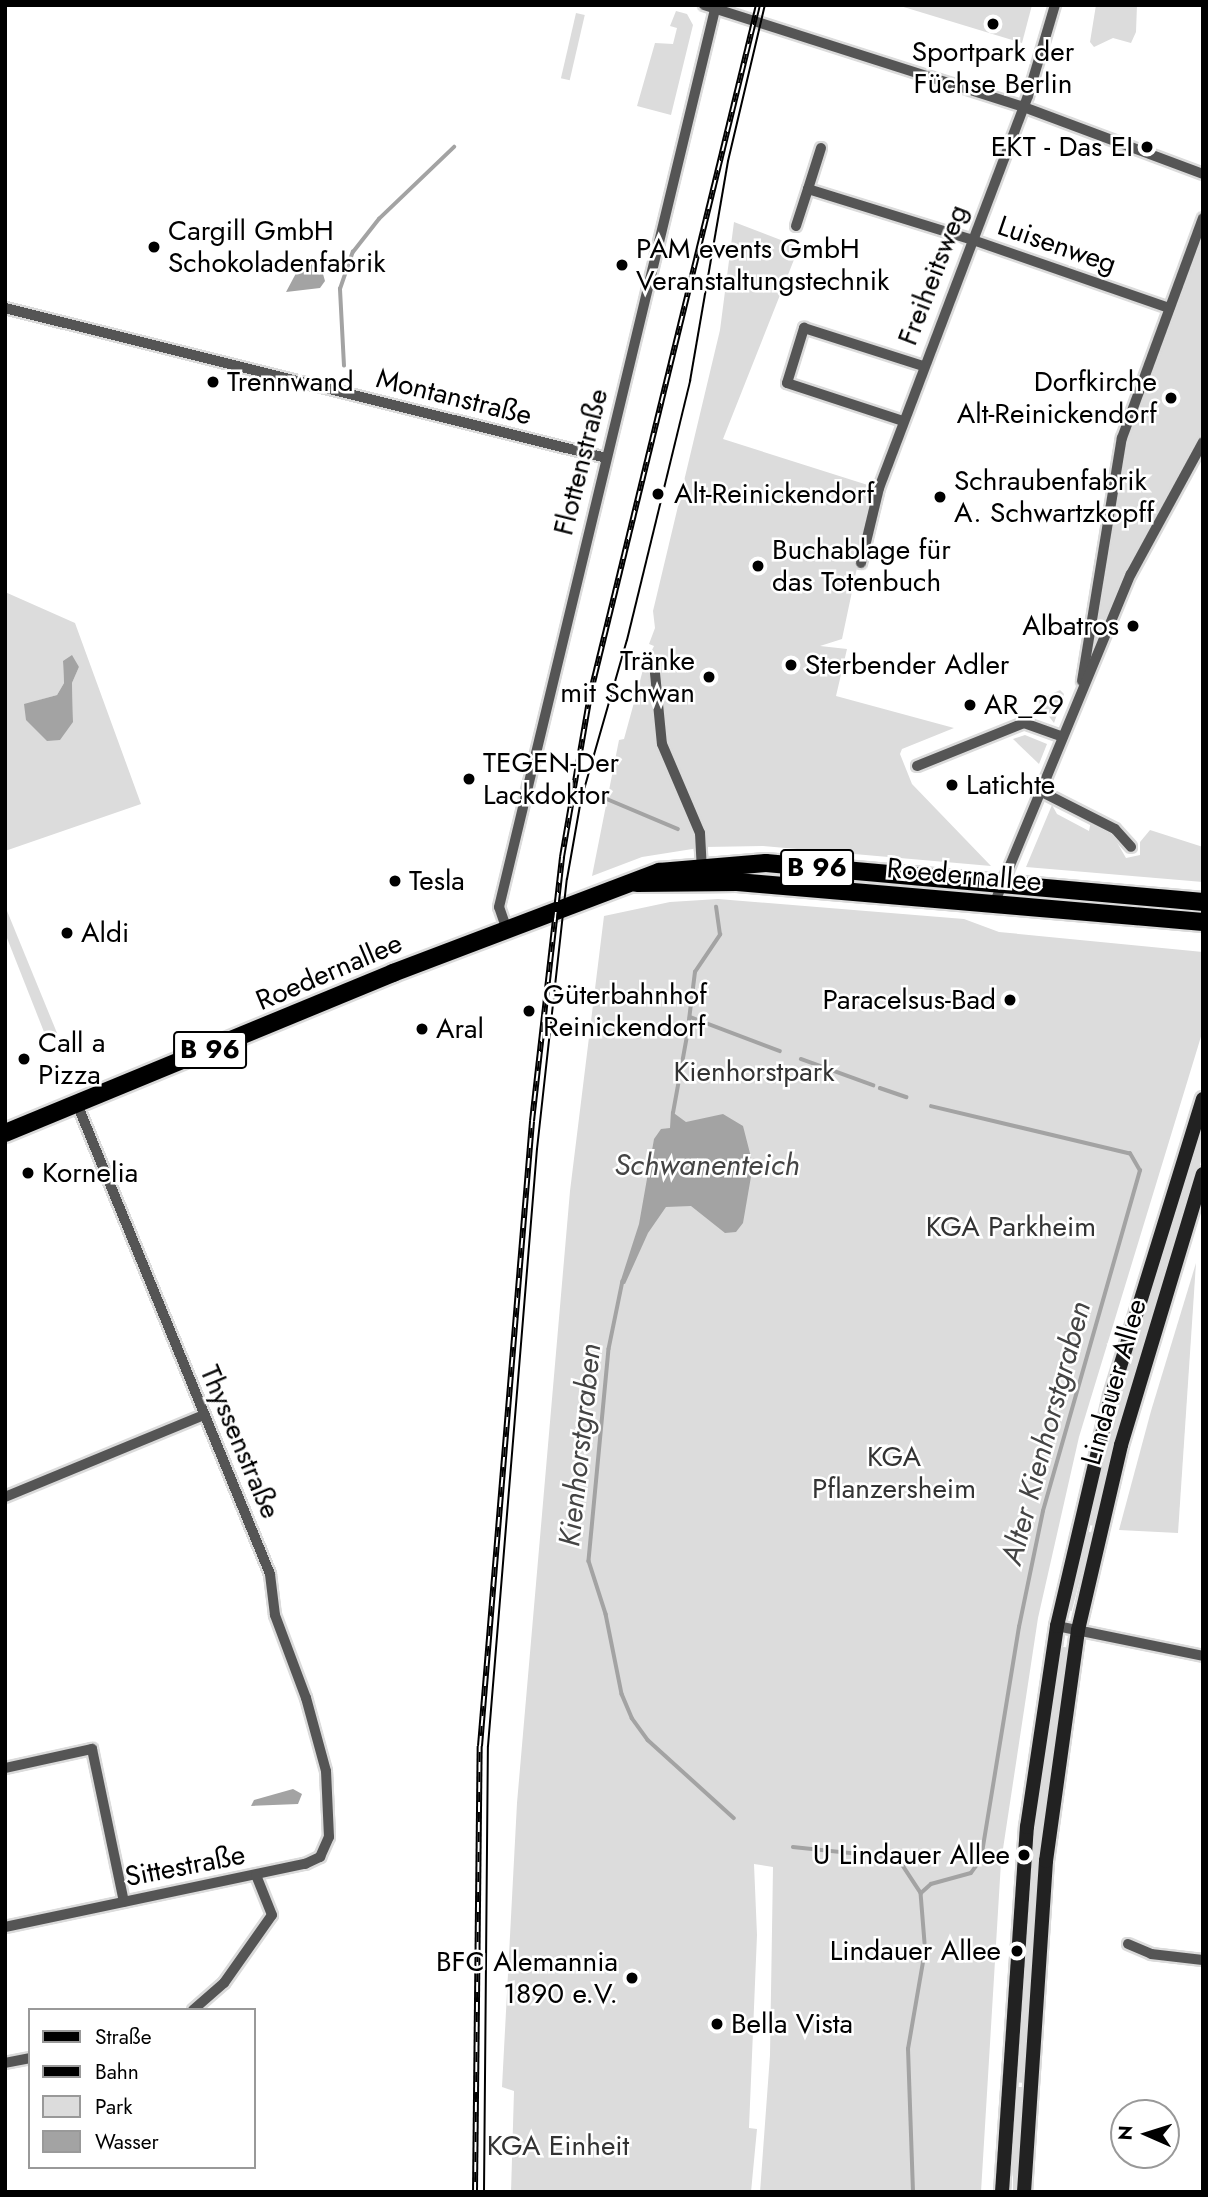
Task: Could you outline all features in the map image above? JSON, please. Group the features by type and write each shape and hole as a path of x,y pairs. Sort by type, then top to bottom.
{"main road":[{"name":"Roedernallee","path":"5,1133 507,930 637,883 659,872 702,866 766,863 1203,902"},
{"name":"Roedernallee","path":"637,883 737,882 1203,922"},
{"name":"Lindauer Allee","path":"1002,2192 1028,1817 1057,1626 1111,1396 1203,1099"},
{"name":"Lindauer Allee","path":"1024,2192 1046,1861 1078,1630 1121,1445 1203,1174"}],"street":[{"name":"Freiheitsweg","path":"861,563 879,488 902,421 1021,106 1055,5"},
{"path":"711,6 1021,106 1203,174"},
{"name":"Flottenstraße","path":"507,930 499,907 711,6"},
{"path":"796,226 821,148"},
{"name":"Luisenweg","path":"808,189 970,239 1169,308"},
{"path":"1079,697 1122,438 1169,308 1199,244 1203,218"},
{"name":"Montanstraße","path":"5,308 606,458"},
{"path":"902,421 787,383 804,328 923,366"},
{"path":"994,904 1000,883 1131,574 1203,442"},
{"path":"654,663 662,744 700,833 702,866"},
{"path":"917,766 1024,723 1063,737"},
{"path":"1040,791 1115,829 1131,847"},
{"name":"Thyssenstraße","path":"77,1104 270,1574 275,1615 306,1698 326,1771 328,1806"},
{"path":"5,1497 204,1415"},
{"path":"1057,1626 1203,1656"},
{"path":"5,1768 92,1749 124,1902"},
{"name":"Sittestraße","path":"5,1927 256,1875 320,1857 329,1837 328,1806"},
{"path":"195,2008 224,1983 272,1915 256,1875"},
{"path":"1128,1944 1151,1954 1203,1960"},
{"path":"5,2063 28,2058"}],"green space":[{"name":"Sportpark der Füchse Berlin","path":"897,5 1032,5 1022,43"},
{"path":"1096,5 1137,5 1136,32 1131,43 1113,38 1094,47 1090,42"},
{"path":"676,11 687,14 693,25 671,115 637,106 655,43 673,44 677,28 670,26"},
{"path":"576,13 585,15 570,80 561,78"},
{"path":"734,222 799,247 723,439 874,487 842,639 820,646 847,649 836,696 954,728 902,749 900,754 912,784 991,866 763,846 705,847 642,857 592,876 619,740 624,739 644,666 654,646 649,644 655,628 653,611 720,330"},
{"path":"1203,232 1203,432 1122,579 1092,655 1130,430"},
{"path":"5,592 75,623 141,804 5,851","holes":["63,661 79,667 72,683 73,722 36,701 57,695 64,683"]},
{"path":"1060,690 1064,694 1054,723 1037,701"},
{"path":"1025,735 1047,744 1039,764 1013,739"},
{"path":"1052,805 1057,814 1089,831 1091,821 1111,832 1126,858 1140,855 1140,842 1150,830 1203,847 1203,882 1026,867"},
{"path":"814,874 976,888 976,896 813,882"},
{"path":"1021,892 1203,909 1203,915 1017,900"},
{"path":"718,899 964,919 999,932 1203,952 1203,1030 1079,1437 1038,1618 1001,1862 981,2192 760,2192 770,2055 773,1867 754,1864 757,1935 749,2128 757,2129 751,2192 511,2192 514,2091 502,2087 517,1803 570,1191 604,916 670,902"},
{"path":"5,906 57,1033 46,1037 5,933"},
{"path":"1197,1135 1203,1137 1203,1155 1095,1526 1083,1524 1114,1405"},
{"path":"1196,1263 1178,1533 1119,1530 1151,1411"},
{"path":"1082,1530 1093,1533 1072,1611 1061,1608"},
{"path":"1058,1646 1070,1648 1044,1819 1025,2083 1014,2082 1032,1829"},
{"path":"1013,2087 1025,2087 1025,2192 1013,2192"}],"water":[{"path":"302,262 321,267 325,281 320,288 286,292"},
{"path":"72,655 79,667 72,683 73,722 60,740 47,741 26,720 24,704 57,695 64,683 63,661"},
{"name":"Schwanenteich","path":"671,1111 686,1122 723,1114 743,1126 753,1165 743,1223 736,1232 725,1233 691,1206 666,1207 648,1233 625,1284 620,1283 639,1224 654,1139 661,1129 670,1128"},
{"path":"293,1789 302,1794 298,1804 251,1806 254,1800"}],"waterway":[{"path":"344,366 340,289 353,252 379,219 454,147"},
{"name":"Kienhorstgraben","path":"607,799 678,829"},
{"name":"Kienhorstgraben","path":"689,1020 695,972 720,935 716,907"},
{"name":"Alter Kienhorstgraben","path":"690,1017 780,1051"},
{"name":"Kienhorstgraben","path":"673,1113 687,1036"},
{"name":"Alter Kienhorstgraben","path":"801,1059 873,1085"},
{"name":"Alter Kienhorstgraben","path":"880,1088 906,1097"},
{"name":"Alter Kienhorstgraben","path":"921,1893 931,1884 971,1873 981,1859 1019,1627 1043,1511 1140,1171 1130,1154 932,1107"},
{"name":"Kienhorstgraben","path":"623,1281 609,1349 589,1561 606,1614 622,1694 632,1718 648,1740 734,1818"},
{"name":"Kienhorstgraben","path":"793,1847 898,1858 921,1893 925,1943"},
{"name":"Kienhorstgraben","path":"913,2192 908,2049 924,1956"}],"tram line":[{"path":"484,2192 488,1746 537,1149 567,879 581,800 627,640 690,381 728,161 765,5"}],"railway":[{"path":"475,2192 480,1746 532,1121 562,857 590,695 758,5"}],"place":[{"name":"Sportpark der Füchse Berlin","path":"993,24"},
{"name":"EKT - Das EI","path":"1147,147"},
{"name":"Cargill GmbH Schokoladenfabrik","path":"154,247"},
{"name":"PAM events GmbH Veranstaltungstechnik","path":"622,265"},
{"name":"Trennwand","path":"213,382"},
{"name":"Dorfkirche Alt-Reinickendorf","path":"1171,398"},
{"name":"Alt-Reinickendorf","path":"658,494"},
{"name":"Schraubenfabrik A. Schwartzkopff","path":"940,497"},
{"name":"Buchablage für das Totenbuch","path":"758,566"},
{"name":"Albatros","path":"1133,626"},
{"name":"Sterbender Adler","path":"791,665"},
{"name":"Tränke mit Schwan","path":"709,677"},
{"name":"AR_29","path":"970,705"},
{"name":"TEGEN-Der Lackdoktor","path":"469,779"},
{"name":"Latichte","path":"952,785"},
{"name":"Tesla","path":"395,881"},
{"name":"Aldi","path":"67,933"},
{"name":"Paracelsus-Bad","path":"1010,1000"},
{"name":"Güterbahnhof Reinickendorf","path":"529,1011"},
{"name":"Aral","path":"422,1029"},
{"name":"Call a Pizza","path":"24,1059"},
{"name":"Kornelia","path":"28,1173"},
{"name":"U Lindauer Allee","path":"1024,1855"},
{"name":"Lindauer Allee","path":"1017,1951"},
{"name":"BFC Alemannia 1890 e.V.","path":"632,1978"},
{"name":"Bella Vista","path":"717,2024"}],"park label":[{"name":"Kienhorstpark","path":"754,1072"},
{"name":"KGA Parkheim","path":"1011,1227"},
{"name":"KGA Pflanzersheim","path":"894,1473"},
{"name":"KGA Einheit","path":"558,2146"}]}
